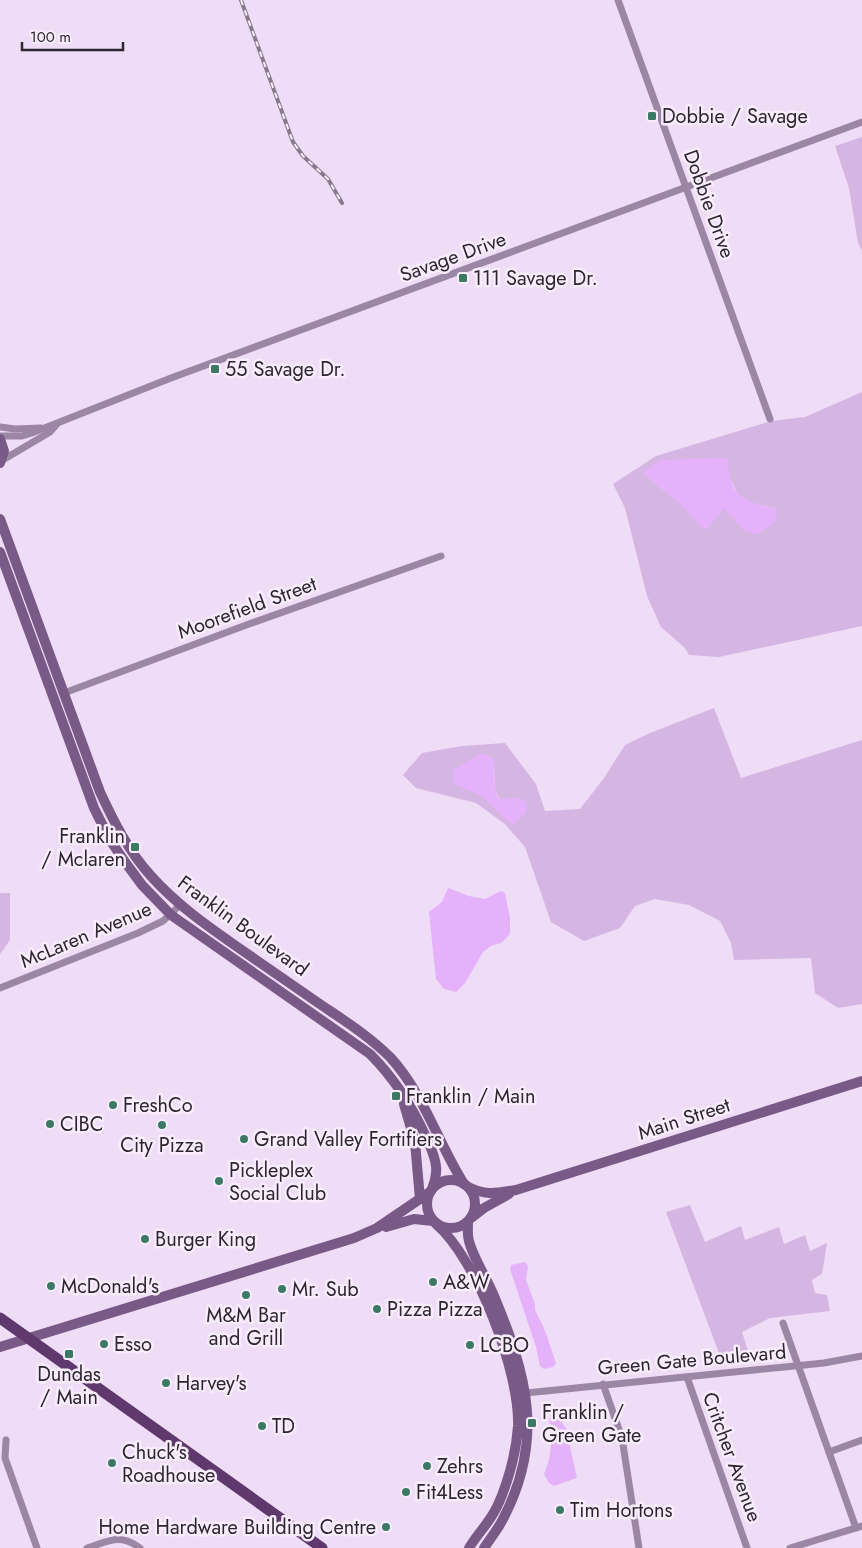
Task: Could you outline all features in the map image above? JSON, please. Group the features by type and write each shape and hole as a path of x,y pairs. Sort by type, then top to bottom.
{"main road":[{"path":"0,438 4,450 0,462"},
{"name":"Franklin Boulevard","path":"0,519 100,792 111,817 130,849 150,876 180,905 205,925 359,1030 390,1058 407,1078 421,1100 451,1163 466,1186"},
{"name":"Franklin Boulevard","path":"0,552 94,808 110,840 142,885 171,915 370,1054 382,1067 415,1114 435,1160 436,1177 431,1191"},
{"name":"Main Street","path":"466,1186 489,1194 516,1190 862,1081"},
{"path":"399,1089 415,1142 420,1199"},
{"path":"377,1228 437,1185 448,1180 454,1180 466,1186 472,1193 475,1205 469,1220 469,1240 471,1248 489,1282 522,1373 526,1393 528,1430 521,1474 515,1491 502,1521 484,1548"},
{"name":"Main Street","path":"469,1220 484,1208 516,1190"},
{"path":"431,1191 426,1206 434,1222 456,1246 480,1287 503,1349 515,1394 518,1425 510,1471 493,1514 469,1548"},
{"path":"0,1347 109,1312 328,1247 377,1228 414,1219 456,1228 469,1220"},
{"path":"0,1318 322,1548"}],"street":[{"name":"Dobbie Drive","path":"618,0 770,419"},
{"name":"Savage Drive","path":"0,438 22,436 57,424 97,406 862,122"},
{"name":"Savage Drive","path":"0,462 50,432 57,424"},
{"path":"0,427 15,429 42,428"},
{"name":"Moorefield Street","path":"64,694 441,556"},
{"name":"McLaren Avenue","path":"0,988 138,933 164,921 180,905"},
{"path":"783,1323 829,1452 859,1527 790,1548"},
{"name":"Green Gate Boulevard","path":"526,1393 797,1366 842,1361 862,1356"},
{"name":"Critcher Avenue","path":"687,1377 747,1548"},
{"path":"603,1384 622,1438 639,1548"},
{"path":"6,1440 5,1458 37,1548"},
{"path":"829,1452 862,1440"},
{"path":"87,1548 116,1539 131,1541 140,1548"}],"shaded area":[{"path":"862,137 862,251 858,243 849,188 835,146"},
{"path":"862,392 862,626 719,657 689,655 685,648 661,627 647,596 625,508 613,484 656,456 771,421 805,417","holes":["644,474 729,476 738,495 749,502 777,509 744,530 724,507 675,499"]},
{"path":"728,458 731,482 740,496 755,503 777,509 774,522 757,534 744,530 724,508 708,529 704,529 675,499 644,474 646,470 661,460"},
{"path":"714,708 741,778 862,740 862,1004 838,1008 815,993 811,958 734,960 731,943 720,921 689,905 655,899 635,906 620,928 584,941 551,922 525,847 505,824 476,803 416,788 403,775 422,753 462,746 505,743 536,784 545,811 580,809 604,778 625,745","holes":["494,759 495,791 515,824 510,822 484,797"]},
{"path":"482,753 494,759 495,791 499,799 520,798 527,803 526,812 515,824 509,822 484,797 454,784 453,770"},
{"path":"448,888 469,896 485,899 501,891 505,893 510,918 510,934 501,943 491,946 483,952 465,983 456,992 444,989 436,979 429,912 442,902"},
{"path":"0,893 10,893 10,940 0,954"},
{"path":"690,1205 705,1242 741,1226 745,1240 779,1227 784,1244 805,1235 810,1251 827,1243 822,1274 812,1280 815,1293 827,1295 830,1311 770,1318 742,1332 750,1357 722,1361 666,1212"},
{"path":"525,1262 528,1266 526,1280 535,1304 535,1310 544,1328 556,1363 553,1367 544,1369 540,1366 536,1347 510,1269 511,1265"},
{"path":"551,1411 556,1412 566,1428 577,1478 554,1486 549,1483 544,1474 550,1452 549,1423"}],"railway":[{"path":"241,0 293,142 303,156 328,179 342,203"}],"place":[{"name":"Dobbie / Savage","path":"652,116"},
{"name":"111 Savage Dr.","path":"463,278"},
{"name":"55 Savage Dr.","path":"215,369"},
{"name":"Franklin / Mclaren","path":"135,847"},
{"name":"Franklin / Main","path":"396,1096"},
{"name":"FreshCo","path":"113,1105"},
{"name":"CIBC","path":"50,1124"},
{"name":"City Pizza","path":"162,1125"},
{"name":"Grand Valley Fortifiers","path":"244,1139"},
{"name":"Pickleplex Social Club","path":"219,1181"},
{"name":"Burger King","path":"145,1239"},
{"name":"A&W","path":"433,1282"},
{"name":"McDonald's","path":"51,1286"},
{"name":"Mr. Sub","path":"282,1289"},
{"name":"M&M Bar and Grill","path":"246,1295"},
{"name":"Pizza Pizza","path":"377,1309"},
{"name":"Esso","path":"104,1344"},
{"name":"LCBO","path":"470,1345"},
{"name":"Dundas / Main","path":"69,1354"},
{"name":"Harvey's","path":"166,1383"},
{"name":"Franklin / Green Gate","path":"532,1423"},
{"name":"TD","path":"262,1426"},
{"name":"Chuck's Roadhouse","path":"112,1463"},
{"name":"Zehrs","path":"427,1466"},
{"name":"Fit4Less","path":"406,1492"},
{"name":"Tim Hortons","path":"560,1510"},
{"name":"Home Hardware Building Centre","path":"386,1527"}]}
